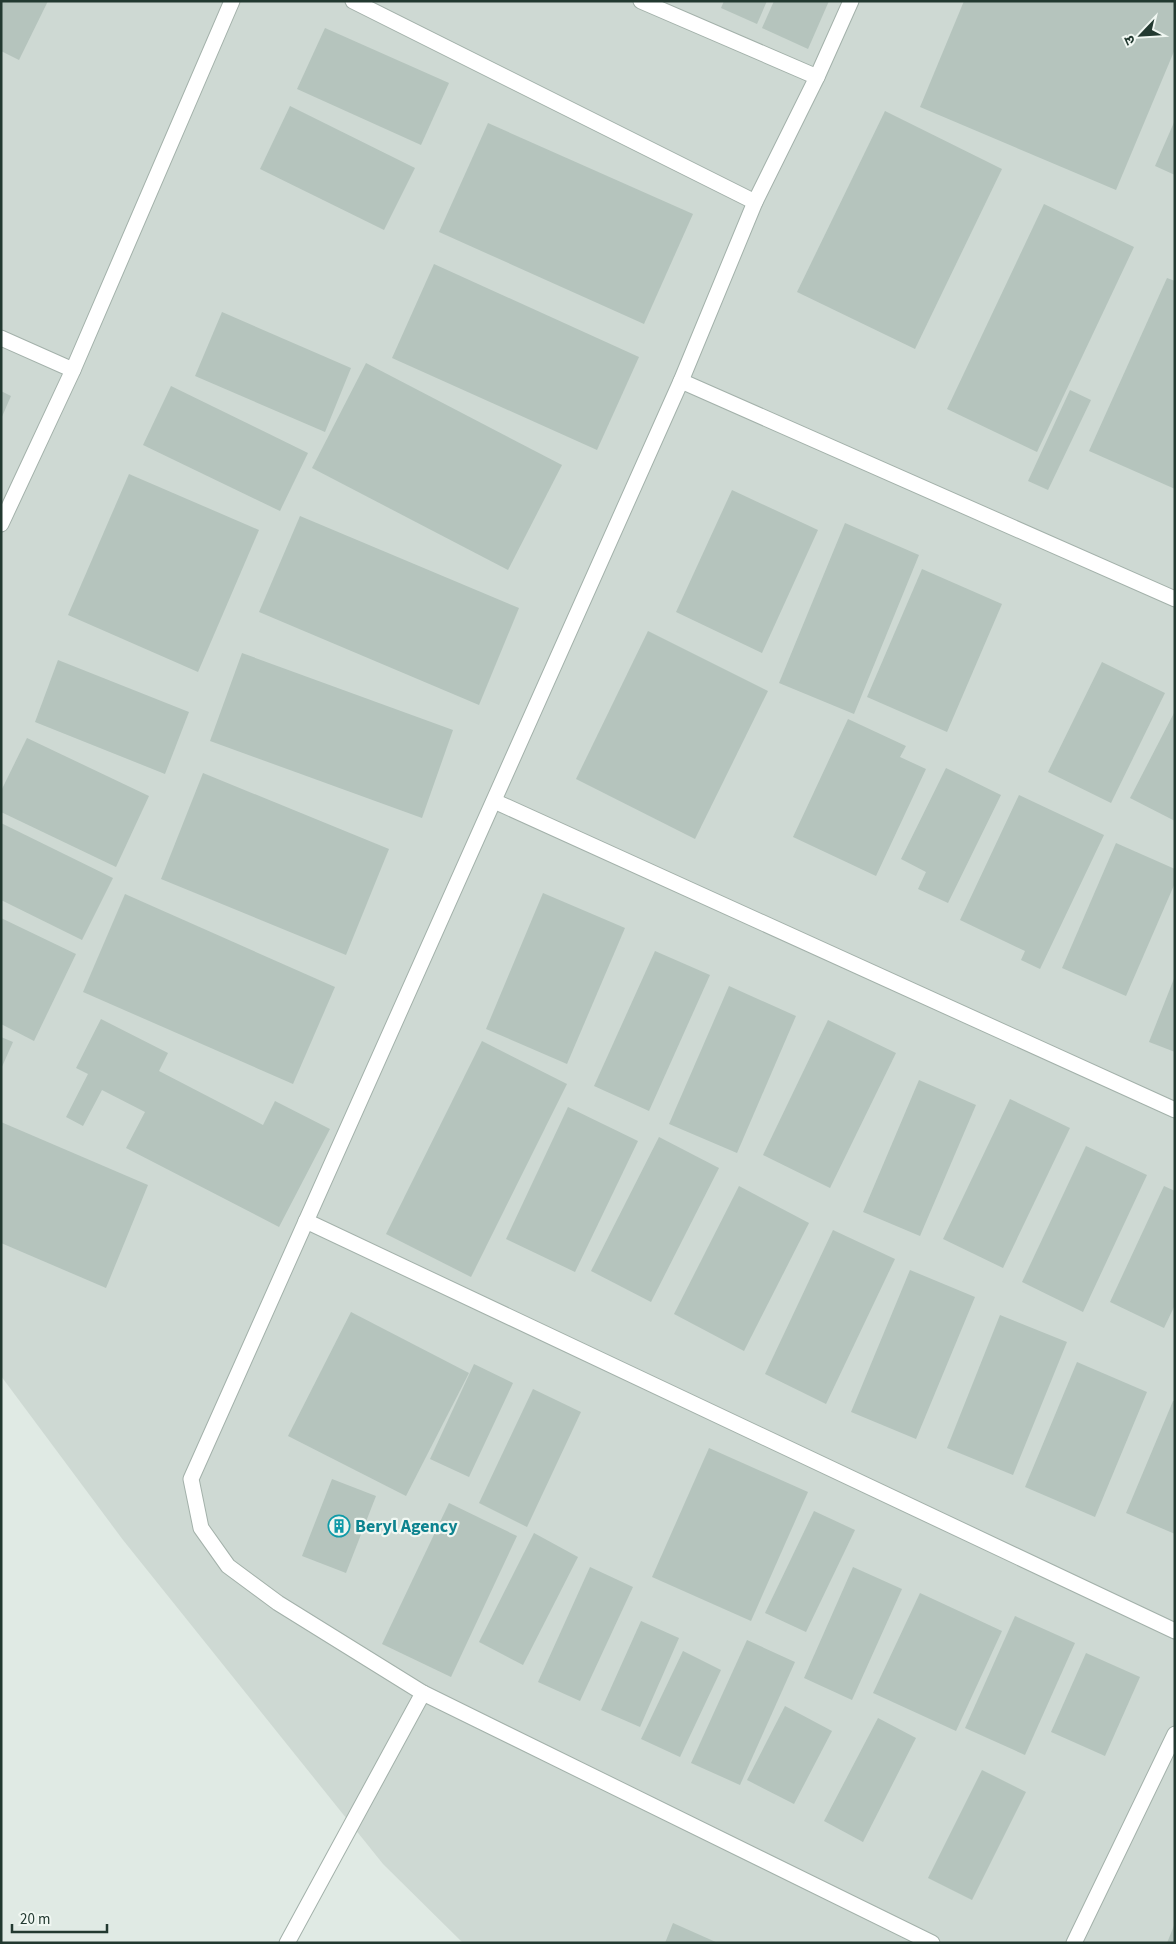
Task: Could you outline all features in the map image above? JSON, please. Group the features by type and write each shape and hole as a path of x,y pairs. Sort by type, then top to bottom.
{"street":[{"path":"1,524 73,370 232,1"},
{"path":"353,1 755,202"},
{"path":"641,1 817,77"},
{"path":"851,1 817,77 755,202 681,381 191,1479 201,1528 228,1566 278,1603 423,1693 932,1943"},
{"path":"1,338 73,370"},
{"path":"681,381 1175,599"},
{"path":"494,801 1175,1110"},
{"path":"306,1221 1175,1631"},
{"path":"287,1943 423,1693"},
{"path":"1074,1943 1175,1734"}],"shaded area":[{"path":"1,1 1175,1 1175,1943 463,1943 383,1864 123,1540 1,1376"}],"building":[{"path":"1,1 48,1 19,60 1,51"},
{"path":"724,1 767,1 757,24 721,8"},
{"path":"774,1 829,1 808,49 762,28"},
{"path":"964,1 1175,1 1175,49 1116,190 920,107"},
{"path":"325,28 449,83 421,145 297,89"},
{"path":"290,106 415,168 384,230 260,169"},
{"path":"885,111 1002,169 915,349 797,292"},
{"path":"1175,120 1175,175 1155,166"},
{"path":"488,123 693,214 644,324 439,232"},
{"path":"1044,204 1134,247 1037,452 947,409"},
{"path":"434,264 639,357 597,450 392,358"},
{"path":"1167,278 1175,281 1175,489 1089,451"},
{"path":"222,312 351,368 325,432 195,376"},
{"path":"366,363 562,465 508,570 312,468"},
{"path":"171,386 308,453 280,511 143,445"},
{"path":"1070,390 1091,400 1048,490 1028,481"},
{"path":"1,391 11,396 1,419"},
{"path":"129,474 259,530 198,672 68,615"},
{"path":"732,490 818,530 762,653 676,612"},
{"path":"300,516 519,608 479,705 259,612"},
{"path":"845,523 919,555 854,714 779,683"},
{"path":"922,569 1002,604 947,732 867,697"},
{"path":"648,631 768,691 695,839 576,779"},
{"path":"242,653 453,730 422,818 210,741"},
{"path":"58,660 189,712 165,774 35,722"},
{"path":"1102,662 1165,693 1111,803 1048,772"},
{"path":"1175,711 1175,821 1130,798"},
{"path":"848,719 906,746 900,757 926,769 876,876 793,837"},
{"path":"27,738 149,796 116,867 1,812 1,791"},
{"path":"946,768 1001,795 948,903 918,889 926,872 901,859"},
{"path":"203,773 389,849 346,955 161,879"},
{"path":"1019,795 1104,835 1040,969 1021,960 1025,951 960,920"},
{"path":"1,823 113,878 82,940 1,900"},
{"path":"1116,843 1175,869 1175,883 1126,996 1062,968"},
{"path":"543,893 625,928 567,1064 486,1029"},
{"path":"125,894 335,987 293,1084 83,992"},
{"path":"1,918 76,954 34,1041 1,1024"},
{"path":"655,951 710,975 649,1111 594,1086"},
{"path":"1175,976 1175,1052 1149,1042"},
{"path":"729,986 796,1016 737,1153 669,1124"},
{"path":"101,1019 168,1053 159,1071 263,1125 275,1101 330,1129 279,1227 126,1148 145,1112 102,1090 83,1126 66,1117 88,1074 76,1068"},
{"path":"828,1020 896,1053 830,1188 763,1155"},
{"path":"1,1037 13,1042 1,1069"},
{"path":"482,1041 567,1084 471,1277 386,1234"},
{"path":"919,1080 976,1105 920,1236 863,1212"},
{"path":"1010,1099 1070,1128 1003,1268 943,1239"},
{"path":"568,1107 638,1141 575,1272 506,1239"},
{"path":"1,1122 148,1185 106,1288 1,1243"},
{"path":"659,1137 719,1168 651,1302 591,1271"},
{"path":"1086,1146 1147,1175 1083,1312 1022,1282"},
{"path":"739,1186 809,1223 744,1351 674,1314"},
{"path":"1164,1186 1175,1191 1175,1305 1164,1328 1110,1302"},
{"path":"833,1230 895,1259 826,1404 765,1374"},
{"path":"910,1270 975,1297 916,1439 851,1412"},
{"path":"351,1312 469,1373 406,1496 288,1436"},
{"path":"1000,1315 1067,1342 1013,1475 947,1448"},
{"path":"1077,1362 1147,1392 1095,1517 1025,1487"},
{"path":"474,1364 513,1383 469,1477 430,1459"},
{"path":"533,1389 581,1412 527,1527 479,1503"},
{"path":"1173,1401 1175,1401 1175,1534 1126,1513"},
{"path":"709,1448 808,1492 751,1621 652,1577"},
{"name":"Beryl Agency","path":"332,1479 376,1496 346,1573 302,1556"},
{"path":"449,1503 517,1536 451,1677 382,1644"},
{"path":"814,1511 855,1530 806,1632 765,1613"},
{"path":"534,1533 578,1557 523,1665 479,1642"},
{"path":"590,1567 633,1587 580,1701 538,1682"},
{"path":"853,1567 902,1589 852,1700 804,1678"},
{"path":"920,1593 1002,1631 956,1731 873,1693"},
{"path":"1015,1616 1075,1643 1025,1755 965,1728"},
{"path":"641,1621 679,1638 640,1727 601,1710"},
{"path":"747,1640 795,1662 740,1785 691,1763"},
{"path":"683,1651 721,1670 680,1757 641,1739"},
{"path":"1086,1653 1140,1677 1105,1756 1051,1732"},
{"path":"785,1706 832,1731 794,1804 747,1780"},
{"path":"878,1718 916,1738 863,1842 824,1821"},
{"path":"982,1770 1026,1792 972,1900 928,1878"},
{"path":"673,1923 718,1943 665,1943"},
{"path":"1175,1923 1175,1943 1167,1943"}],"place":[{"name":"Beryl Agency","path":"339,1526"}]}
